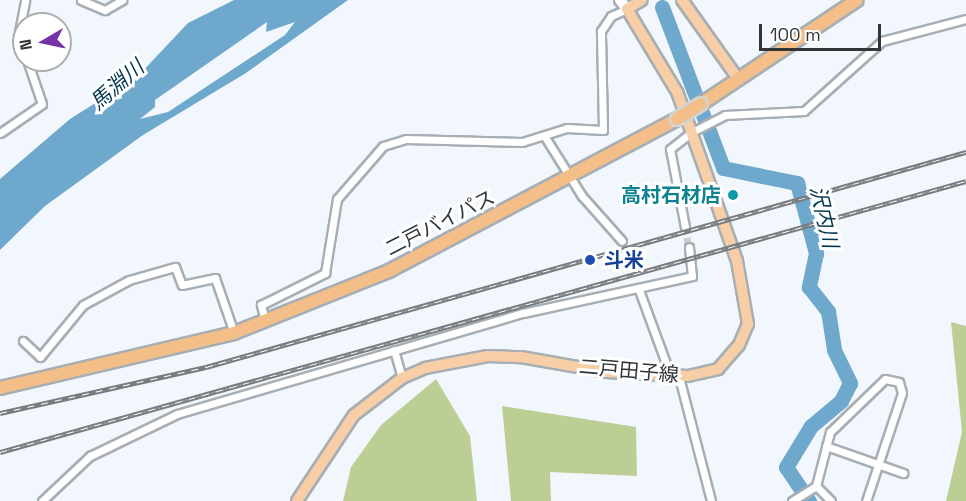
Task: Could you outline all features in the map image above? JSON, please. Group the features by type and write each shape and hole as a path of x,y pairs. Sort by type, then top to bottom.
{"highway":[{"name":"二戸バイパス","path":"0,388 234,333 389,271 572,179 676,119 739,80 857,0"}],"main road":[{"path":"624,4 642,0"},
{"path":"682,0 739,80"},
{"name":"二戸田子線","path":"297,501 354,415 402,378 456,360 488,356 675,377 718,369 740,345 748,324 737,261 677,92 624,4"}],"street":[{"path":"81,0 105,10 122,0"},
{"path":"265,320 261,305 325,273 337,199 383,146 406,140 479,143 545,137 567,128 603,130 601,30 611,15 624,4"},
{"path":"685,227 670,150 692,132 725,115 804,111 882,41 966,19"},
{"path":"0,133 42,104 31,72"},
{"path":"545,137 572,179 622,241"},
{"path":"42,501 90,456 177,414 523,313 639,290 692,276 688,247"},
{"path":"23,341 40,357 83,305 129,280 175,267 182,285 215,278 234,333"},
{"path":"639,290 675,377 711,501"},
{"path":"394,351 402,378"},
{"path":"792,501 816,486 830,432 880,380 899,382 902,393 866,501"},
{"path":"826,446 903,473"},
{"path":"816,486 831,501"}],"green space":[{"path":"951,322 966,326 966,501 946,501 962,432"},
{"path":"436,379 470,436 477,501 343,501 351,467 381,425"},
{"path":"502,406 636,427 637,476 550,472 551,501 511,501"}],"water":[{"path":"234,0 348,0 246,73 143,135 45,206 0,250 0,179 70,119 138,76 188,23","holes":["267,22 266,32 295,22 285,35 168,112 140,119 155,107 155,100"]}],"waterway":[{"name":"沢内川","path":"662,7 723,168 797,183 816,253 809,287 828,311 834,350 850,383 841,401 811,426 786,467 809,501"}],"tunnel":[{"path":"685,227 689,247"}],"railway":[{"path":"0,413 206,367 966,152"},
{"path":"0,452 966,181"}],"place":[{"name":"高村石材店","path":"733,195"},
{"name":"斗米","path":"590,260"}],"water label":[{"name":"馬淵川","path":"117,85"}]}
